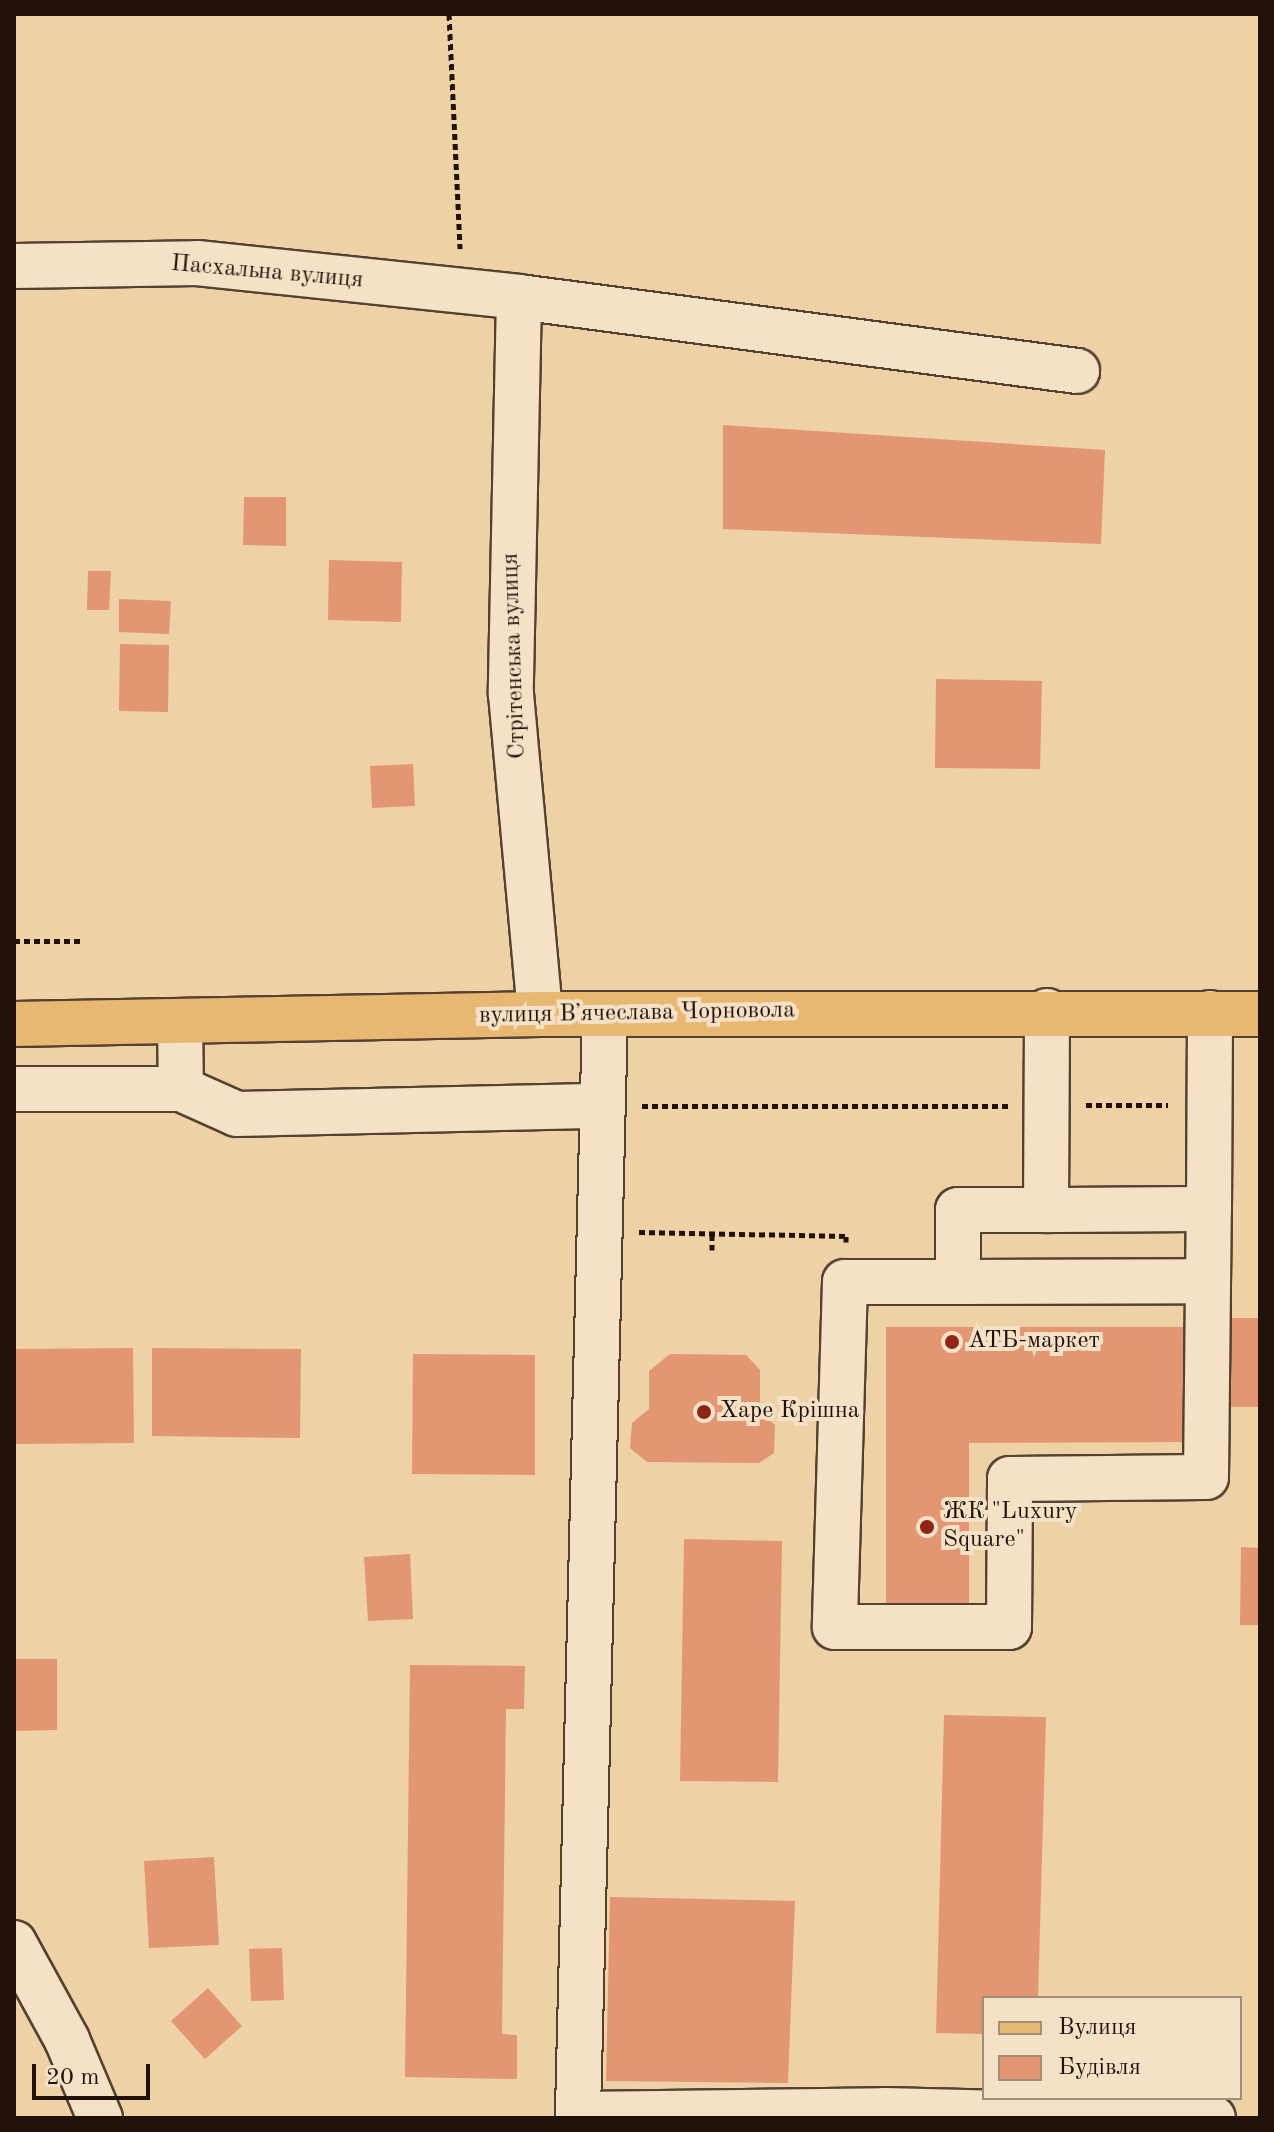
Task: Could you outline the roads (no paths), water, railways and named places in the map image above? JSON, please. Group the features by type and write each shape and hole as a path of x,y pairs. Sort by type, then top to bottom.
{"main road":[{"name":"вулиця Вʼячеслава Чорновола","path":"14,1024 540,1014 1047,1011 1260,1014"}],"street":[{"name":"Пасхальна вулиця","path":"14,266 197,263 519,297 1077,371"},
{"name":"Стрітенська вулиця","path":"519,297 511,694 540,1014"},
{"path":"1046,1210 1047,1011"},
{"path":"1208,1281 845,1282 835,1627 1009,1627 1010,1479 1206,1477 1210,1105 1210,1013"},
{"path":"605,1014 578,2114 885,2110 1213,2118"},
{"path":"180,1021 181,1089"},
{"path":"14,1089 181,1089 237,1114 601,1106"},
{"path":"958,1282 958,1210 1209,1209"},
{"path":"14,1943 67,2040 100,2118"}],"place":[{"name":"АТБ-маркет","path":"952,1342"},
{"name":"Харе Крішна","path":"704,1412"},
{"name":"ЖК \"Luxury Square\"","path":"927,1527"}]}
